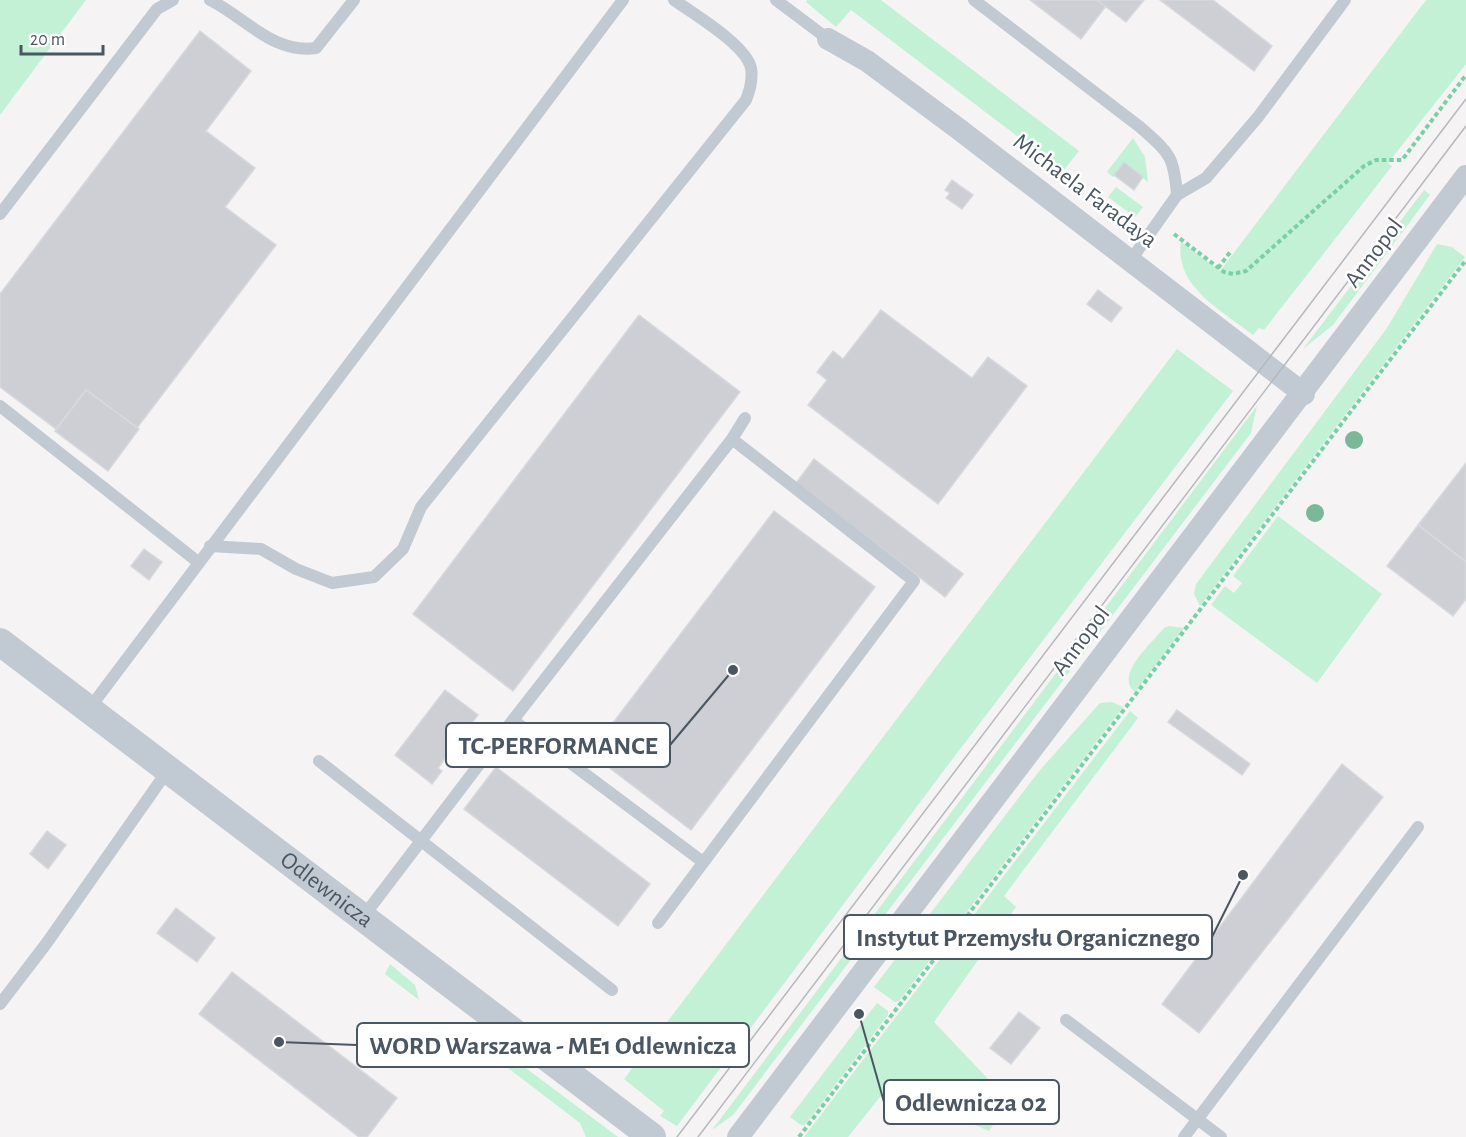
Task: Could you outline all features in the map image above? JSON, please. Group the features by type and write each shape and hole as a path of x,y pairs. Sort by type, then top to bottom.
{"street":[{"name":"Michaela Faradaya","path":"828,39 867,61 1304,394"},
{"name":"Annopol","path":"738,1137 1304,394 1466,176"},
{"name":"Odlewnicza","path":"0,642 652,1137"}],"lane":[{"path":"0,214 157,9 173,0"},
{"path":"210,0 274,42 300,50 316,48 354,0"},
{"path":"89,709 623,0"},
{"path":"210,546 261,549 296,569 332,583 374,577 403,549 421,507 746,100 751,85 751,67 744,52 674,0"},
{"path":"776,0 828,39"},
{"path":"974,0 1140,127 1162,147 1175,167 1177,195"},
{"path":"1131,260 1177,195 1206,177 1258,117 1345,0"},
{"path":"0,406 198,562"},
{"path":"363,917 732,439 745,418"},
{"path":"658,923 914,581 732,439"},
{"path":"513,720 703,862"},
{"path":"319,761 612,990"},
{"path":"0,1004 46,944 168,770"},
{"path":"1184,1137 1418,827"},
{"path":"1066,1020 1221,1137"}],"path":[{"path":"1158,222 1218,268 1233,274 1246,271 1364,166 1376,160 1402,160 1466,75"},
{"path":"1218,268 1231,251"},
{"path":"800,1137 1466,260"}],"green space":[{"path":"0,0 86,0 0,115"},
{"path":"807,0 881,0 1079,151 1063,171 851,10 836,27 806,2"},
{"path":"1426,0 1466,0 1466,64 1388,163 1392,166 1264,330 1259,328 1253,335 1215,307 1193,285 1185,272 1181,258 1181,242 1220,271"},
{"path":"1133,138 1145,157 1148,182 1124,163 1113,177 1107,172"},
{"path":"1116,187 1143,207 1135,217 1108,197"},
{"path":"1424,190 1430,195 1333,325 1303,349"},
{"path":"1437,244 1452,247 1465,257 1200,606 1194,594 1196,584 1387,328"},
{"path":"1177,349 1233,391 677,1126 660,1116 664,1111 624,1079"},
{"path":"1257,406 1251,433 733,1115 712,1130"},
{"path":"1278,516 1382,594 1317,683 1211,605 1225,586 1234,593 1242,583 1233,576"},
{"path":"1169,626 1184,628 1135,692 1130,685 1129,677 1132,668 1144,650 1164,628"},
{"path":"1112,702 1123,707 899,1001 895,1002 874,987 1040,770 1100,703"},
{"path":"1130,711 1138,718 1004,896 1016,907 934,1022 1009,1101 989,1131 888,1087 848,1137 804,1137"},
{"path":"390,964 415,985 419,1000 385,974"},
{"path":"877,1003 888,1011 888,1015 805,1125 801,1125 790,1117"},
{"path":"461,1032 483,1036 618,1137 586,1137 580,1123"}],"building":[{"path":"1030,0 1097,0 1106,6 1081,39"},
{"path":"1097,0 1144,0 1126,22"},
{"path":"1160,0 1213,0 1272,46 1254,71"},
{"path":"200,31 251,71 206,131 255,168 225,207 276,245 137,428 86,390 56,429 0,387 0,294"},
{"path":"1124,162 1143,177 1134,190 1114,175"},
{"path":"952,180 973,195 962,209 946,198 950,193 945,190"},
{"path":"1098,290 1122,308 1111,322 1087,304"},
{"path":"881,310 972,378 988,357 1027,386 938,504 808,405 827,380 817,372 833,351 843,359"},
{"path":"639,315 740,392 513,691 413,614"},
{"path":"86,390 139,429 108,471 55,431"},
{"path":"814,459 963,574 945,597 796,483"},
{"path":"1466,463 1466,562 1418,525"},
{"path":"774,511 875,587 691,830 590,753"},
{"path":"1418,525 1466,562 1466,599 1453,616 1387,566"},
{"path":"144,549 162,562 149,580 131,566"},
{"path":"445,690 478,715 438,768 442,771 432,784 395,755"},
{"path":"1177,710 1250,764 1242,775 1168,722"},
{"path":"1342,764 1383,797 1199,1033 1162,1004"},
{"path":"496,767 650,884 618,926 464,809"},
{"path":"47,831 66,845 48,869 30,854"},
{"path":"176,908 215,938 197,962 157,933"},
{"path":"232,972 397,1098 367,1137 359,1137 199,1014"},
{"path":"1019,1012 1040,1028 1011,1064 990,1048"}],"tram line":[{"path":"677,1137 1466,99"},
{"path":"698,1137 1466,126"}],"place":[{"name":"TC-PERFORMANCE","path":"733,670"},
{"name":"Instytut Przemysłu Organicznego","path":"1243,875"},
{"name":"Odlewnicza 02","path":"859,1014"},
{"name":"WORD Warszawa - ME1 Odlewnicza","path":"279,1042"}]}
